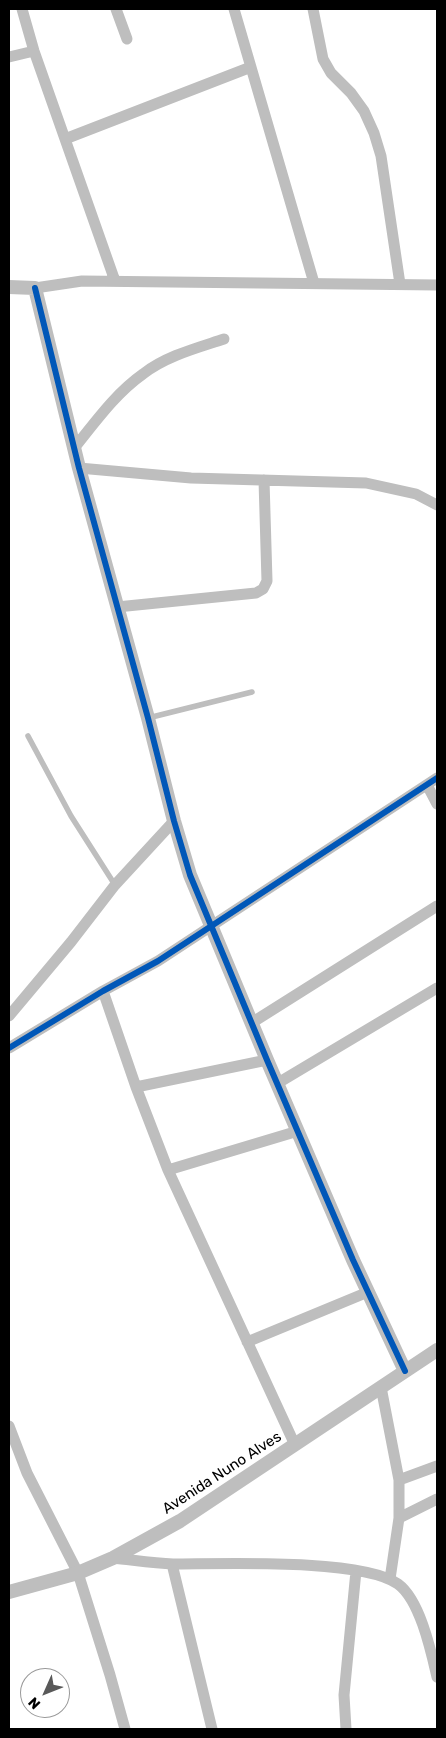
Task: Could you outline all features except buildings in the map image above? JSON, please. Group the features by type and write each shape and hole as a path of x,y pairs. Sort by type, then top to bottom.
{"street":[{"path":"22,9 34,51 115,281"},
{"path":"116,9 127,39"},
{"path":"234,9 314,283"},
{"path":"314,9 323,59 331,73 351,93 364,111 381,156 400,284"},
{"path":"9,56 34,51"},
{"path":"65,139 251,66"},
{"path":"9,287 35,288 82,281 437,285"},
{"path":"35,288 79,468 190,874 253,1022 267,1060 368,1292 405,1371"},
{"path":"75,447 122,391 144,372 179,354 224,339"},
{"path":"79,468 190,478 366,483 416,494 437,505"},
{"path":"117,607 256,593 263,589 267,581 264,480"},
{"path":"9,1048 103,991 158,961 437,778"},
{"path":"427,785 437,804"},
{"path":"9,1016 71,942 115,885 174,821"},
{"path":"253,1022 437,906"},
{"path":"278,1083 437,988"},
{"path":"103,991 136,1087 168,1170 295,1445"},
{"path":"136,1087 267,1060"},
{"path":"168,1170 298,1131"},
{"path":"247,1342 368,1292"},
{"name":"Avenida Nuno Alves","path":"9,1592 78,1573 113,1558 180,1520 437,1350"},
{"path":"381,1386 398,1480 398,1518 390,1579"},
{"path":"9,1426 27,1473 78,1573 110,1674 125,1729"},
{"path":"398,1480 437,1466"},
{"path":"398,1518 437,1499"},
{"path":"113,1558 172,1564 236,1563 356,1570 390,1579 410,1596 427,1640 437,1677"},
{"path":"172,1564 212,1729"},
{"path":"346,1729 344,1695 356,1570"}],"lane":[{"path":"148,718 252,692"},
{"path":"28,736 71,816 115,885"}],"cycle path":[{"path":"35,288 79,468 190,875 353,1260 405,1371"},
{"path":"9,1048 103,991 158,961 437,778"}]}
